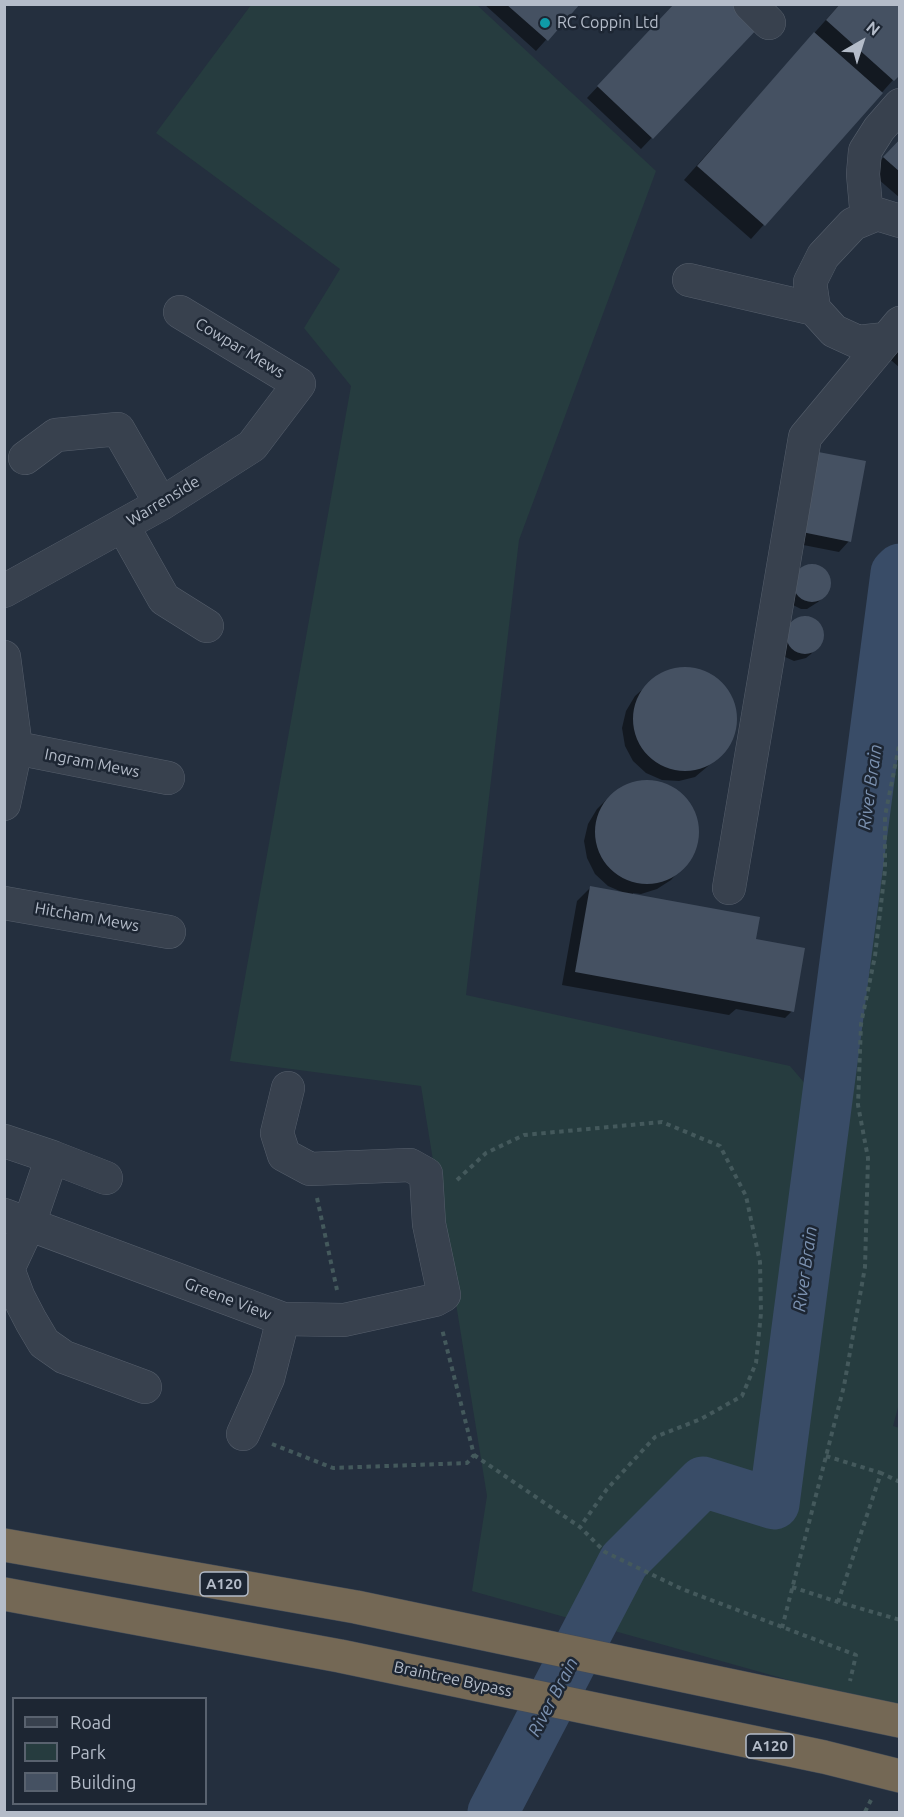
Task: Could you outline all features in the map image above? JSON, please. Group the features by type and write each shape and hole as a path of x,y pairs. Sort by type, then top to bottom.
{"highway":[{"name":"A120","path":"4,1545 356,1606 900,1721"},
{"name":"Braintree Bypass","path":"4,1594 328,1653 824,1757 900,1776"}],"street":[{"path":"867,218 863,174 865,151 879,129 900,105"},
{"path":"893,331 858,342 834,331 814,309 810,282 823,256 853,224 877,214 900,221"},
{"path":"689,280 814,309"},
{"name":"Cowpar Mews","path":"180,312 299,384"},
{"path":"729,888 805,437 893,331"},
{"name":"Warrenside","path":"4,591 161,504 252,446 299,384"},
{"path":"25,458 56,435 117,429 161,504"},
{"path":"123,526 164,599 207,626"},
{"path":"4,657 16,748 4,804"},
{"name":"Ingram Mews","path":"16,748 168,778"},
{"name":"Hitcham Mews","path":"4,903 169,932"},
{"path":"288,1088 277,1133 284,1155 310,1169 410,1165 426,1174 429,1224 444,1295 435,1299"},
{"path":"4,1141 106,1178"},
{"path":"52,1157 17,1219 6,1270 44,1343 64,1357 145,1387"},
{"name":"Greene View","path":"17,1219 283,1319 344,1320 435,1299"},
{"path":"243,1434 268,1378 283,1319"}],"path":[{"path":"782,1628 844,1386 865,1267 868,1158 858,1105 861,1024 875,956 885,870 885,816 900,741"},
{"path":"429,1224 459,1178 486,1153 524,1135 594,1127 662,1122 720,1146 746,1196 760,1262 761,1313 756,1363 742,1396 701,1419 655,1437 607,1489 580,1527"},
{"path":"310,1169 344,1320"},
{"path":"435,1299 474,1455 580,1527 605,1552 682,1589 856,1655 844,1708"},
{"path":"243,1434 333,1468 467,1463 474,1455"},
{"path":"826,1456 881,1473 900,1482"},
{"path":"838,1602 881,1473"},
{"path":"792,1587 900,1620"}],"green space":[{"path":"251,5 477,5 656,171 519,540 466,995 790,1066 844,1129 846,1047 879,787 899,693 900,1400 893,1426 900,1428 899,1711 472,1591 487,1496 421,1086 230,1061 351,386 304,328 340,269 156,133"}],"building":[{"name":"RC Coppin Ltd","path":"506,4 580,4 548,41"},
{"path":"674,4 736,4 760,26 653,139 597,86"},
{"path":"840,4 900,4 900,75 894,81 826,20"},
{"path":"814,32 883,93 765,226 697,166"},
{"path":"900,139 900,172 883,157"},
{"path":"813,451 866,461 851,542 797,531"},
{"path":"812,564 826,569 831,583 826,597 812,602 798,597 793,583 798,569"},
{"path":"805,616 819,621 824,635 819,649 805,654 791,649 786,635 791,621"},
{"path":"685,667 705,671 722,682 733,699 737,719 733,739 722,756 705,767 685,771 665,767 648,756 637,739 633,719 637,699 648,682 665,671"},
{"path":"647,780 667,784 684,795 695,812 699,832 695,852 684,869 667,880 647,884 627,880 610,869 599,852 595,832 599,812 610,795 627,784"},
{"path":"590,886 760,917 756,939 805,948 794,1012 575,972"}],"waterway":[{"name":"River Brain","path":"493,1812 624,1561 703,1482 774,1504 896,573 900,569"}],"place":[{"name":"RC Coppin Ltd","path":"545,23"}]}
